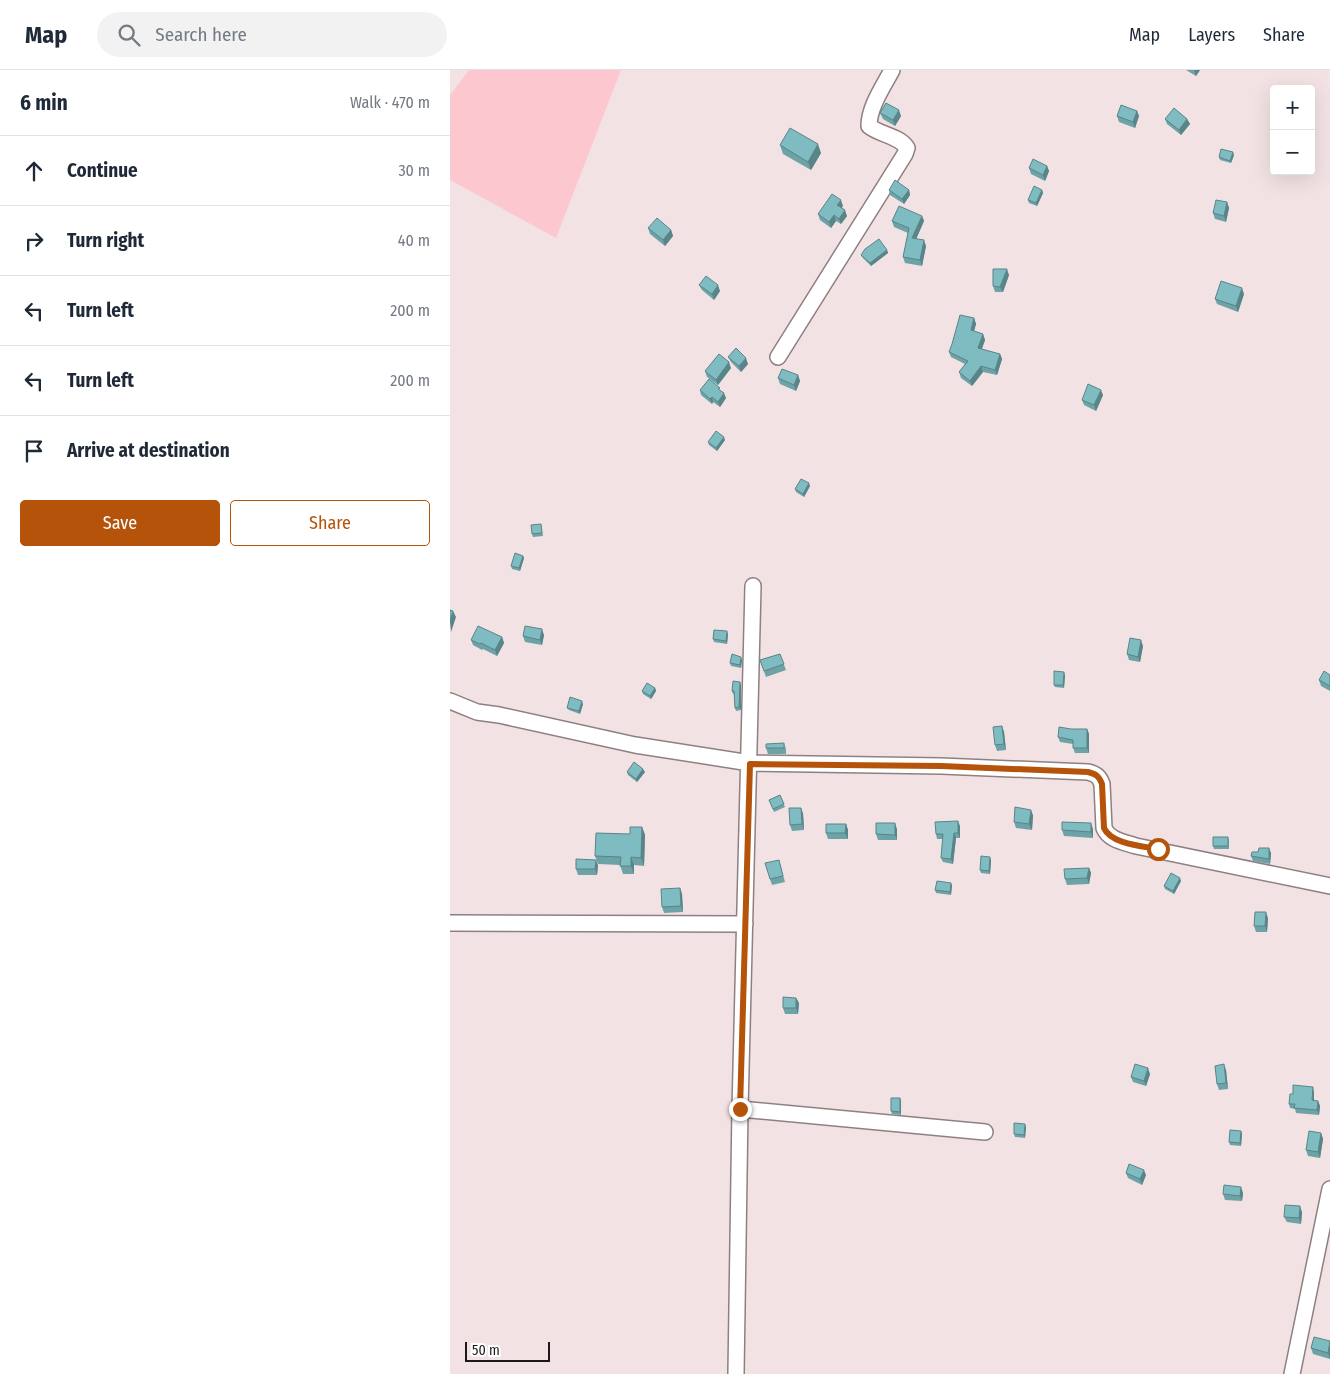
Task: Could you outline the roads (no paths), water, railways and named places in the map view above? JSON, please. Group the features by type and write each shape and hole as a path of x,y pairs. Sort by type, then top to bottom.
{"street":[{"path":"778,357 905,154 907,148 904,143 870,126 869,119 872,110 892,70"},
{"path":"736,1374 740,1109 753,586"},
{"path":"450,701 478,712 635,745 750,764 941,766 1088,772 1096,774 1100,778 1102,784 1104,828 1106,834 1114,839 1136,846 1330,886"},
{"path":"450,923 745,924"},
{"path":"740,1109 985,1132"},
{"path":"1292,1374 1330,1189"}]}
